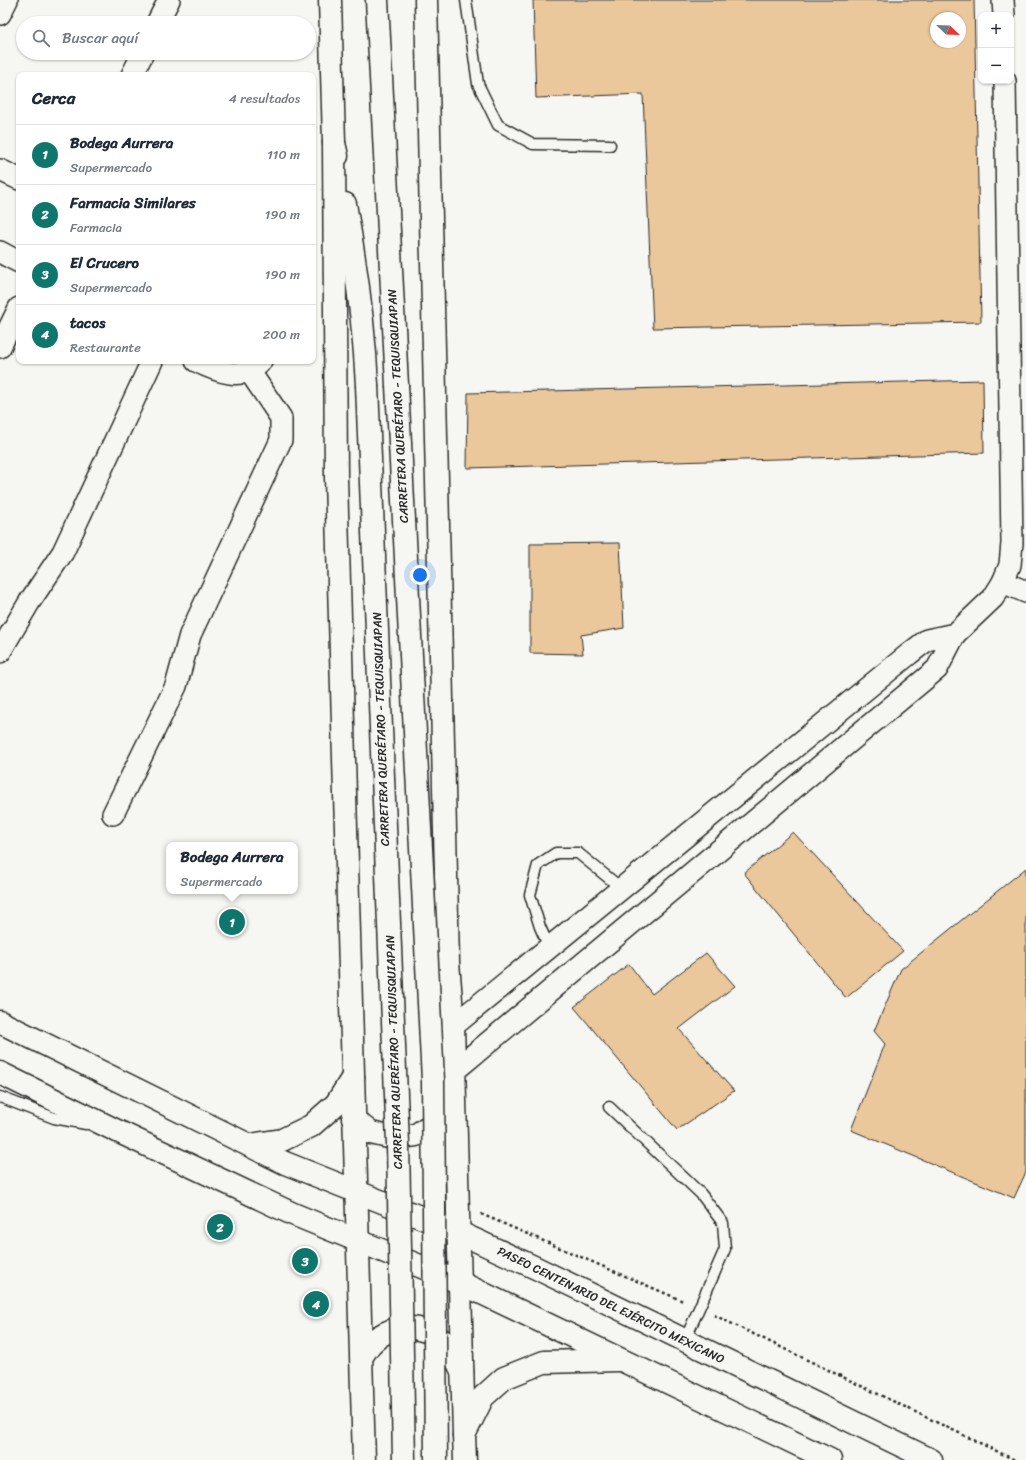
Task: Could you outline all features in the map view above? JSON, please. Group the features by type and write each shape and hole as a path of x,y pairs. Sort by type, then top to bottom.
{"main road":[{"name":"CARRETERA QUERÉTARO - TEQUISQUIAPAN","path":"330,0 334,142 358,278 365,335 398,1144 404,1460"},
{"name":"CARRETERA QUERÉTARO - TEQUISQUIAPAN","path":"377,0 433,1080 436,1460"},
{"path":"426,0 448,962 453,1026 460,1233 465,1460"},
{"path":"334,142 336,478 353,1119 362,1356 364,1460"},
{"name":"PASEO CENTENARIO DEL EJÉRCITO MEXICANO","path":"0,1022 285,1163 460,1233 685,1340 931,1460"},
{"path":"0,1073 115,1130 293,1214 461,1283 625,1360 830,1460"},
{"path":"353,1119 371,1133 393,1138 416,1134 435,1122 446,1104 454,1076"},
{"path":"250,1145 282,1140 311,1126 336,1104 353,1077"},
{"path":"362,1356 375,1339 394,1329 416,1328 437,1336 452,1351 462,1372"},
{"path":"464,1435 483,1397 504,1378 544,1362 625,1360"}],"street":[{"path":"0,14 7,0"},
{"path":"160,16 168,0"},
{"path":"1004,0 1004,12"},
{"path":"134,72 140,60"},
{"path":"454,1076 937,669 955,634 993,598 1003,582 1010,565 1012,543 1005,84"},
{"path":"0,170 16,178"},
{"path":"0,252 16,260"},
{"path":"0,347 16,314"},
{"path":"0,652 30,601 63,552 151,364"},
{"path":"113,814 176,686 190,635 281,440 281,418 256,366 236,374 207,367 202,364"},
{"path":"1003,582 1026,592"},
{"path":"453,1026 915,649 927,640 955,634"}],"lane":[{"path":"466,0 478,84 498,125 533,144 610,144"},
{"path":"549,947 540,927 530,895 538,865 556,853 578,853 621,888"},
{"path":"0,1097 54,1118 115,1130"},
{"path":"609,1106 701,1194 723,1223 725,1249 685,1340"}],"path":[{"path":"458,1204 700,1308 1015,1460"}],"building":[{"path":"533,0 974,0 981,322 653,328 643,94 536,98"},
{"path":"983,380 984,453 467,468 468,393"},
{"path":"620,543 624,628 581,635 583,654 530,653 530,544"},
{"path":"793,832 903,951 846,998 744,873"},
{"path":"1026,868 1026,1172 1014,1198 851,1130 885,1044 874,1031 901,969"},
{"path":"706,953 735,986 679,1029 734,1091 677,1130 574,1007 629,964 652,994"}],"place":[{"name":"Bodega Aurrera","path":"232,922"},
{"name":"Farmacia Similares","path":"220,1227"},
{"name":"El Crucero","path":"305,1261"},
{"name":"tacos","path":"316,1304"}]}
